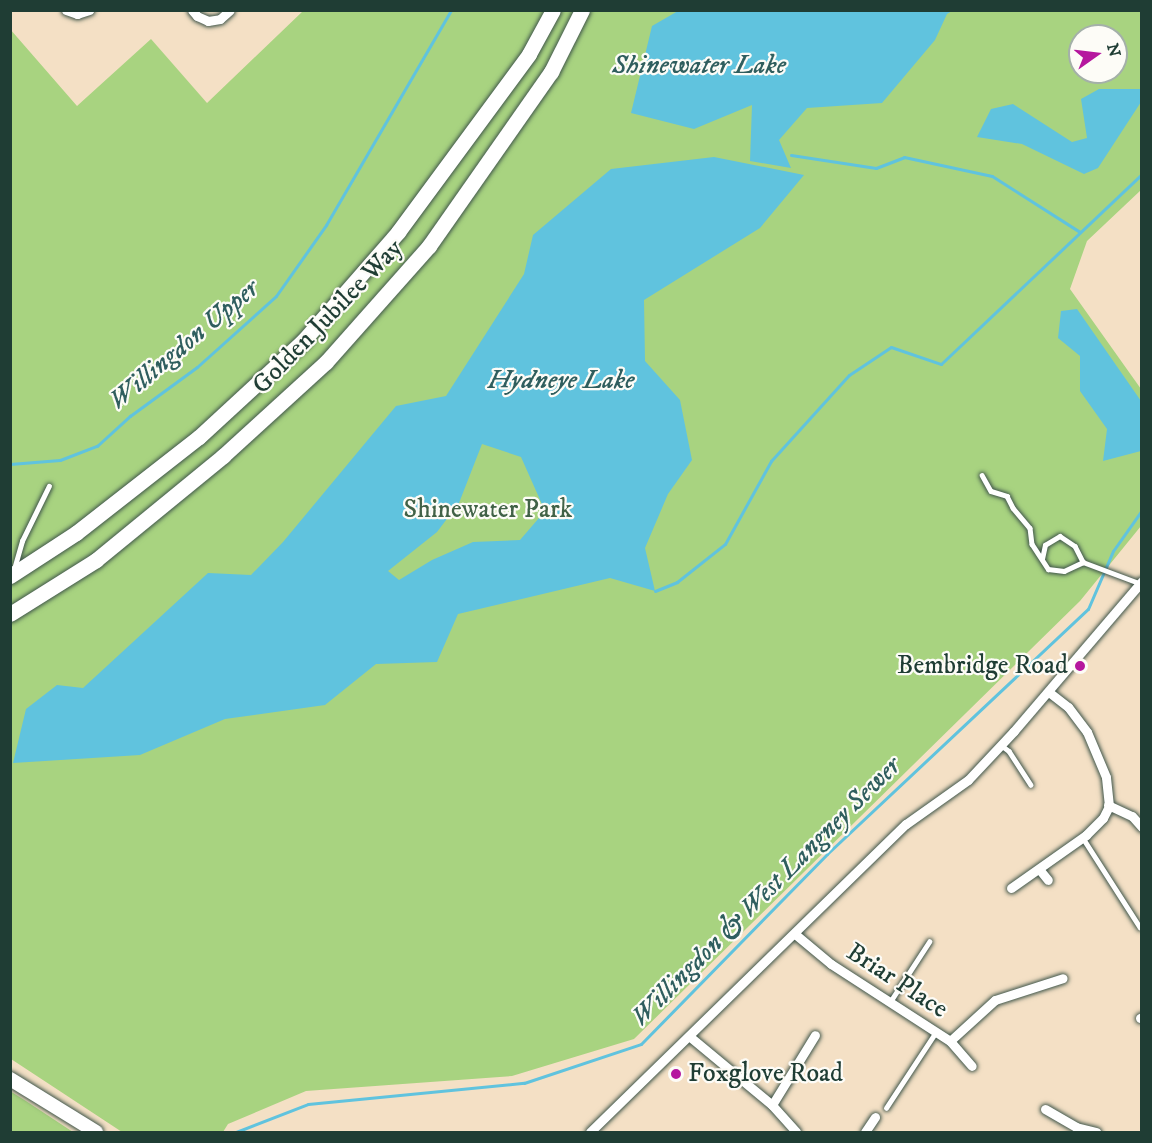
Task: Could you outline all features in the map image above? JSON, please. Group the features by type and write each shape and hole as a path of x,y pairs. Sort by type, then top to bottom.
{"highway":[{"name":"Golden Jubilee Way","path":"11,576 76,533 199,437 303,341 398,232 529,54 553,10"},
{"name":"Golden Jubilee Way","path":"10,614 96,560 223,456 326,362 429,246 551,72 582,10"}],"main road":[{"path":"10,1078 96,1132"}],"street":[{"path":"66,10 77,14 89,10"},
{"path":"192,10 197,16 208,21 220,19 230,10"},
{"path":"590,1132 906,824 968,780 1049,692 1140,582"},
{"path":"1011,888 1083,838 1103,818 1108,805 1106,777 1087,732 1068,707 1049,692"},
{"path":"1108,805 1132,816 1142,827"},
{"path":"1039,869 1048,880"},
{"name":"Briar Place","path":"795,934 831,964 950,1041 972,1066"},
{"path":"950,1041 995,1000 1063,978"},
{"path":"772,1106 815,1035"},
{"path":"689,1036 772,1106 796,1132"},
{"path":"1045,1110 1076,1127 1096,1132"},
{"path":"865,1132 875,1117"}],"lane":[{"path":"982,475 991,491 1007,496 1012,508 1030,528 1032,544 1048,569 1064,571 1083,562 1126,579 1140,582"},
{"path":"11,576 22,541 49,486"},
{"path":"1042,561 1045,545 1060,536 1075,546 1083,562"},
{"path":"1001,745 1009,752 1031,784"},
{"path":"1083,838 1140,927"},
{"path":"890,1002 930,942"},
{"path":"886,1108 936,1032"}],"green space":[{"name":"Shinewater Park","path":"303,11 1141,11 1141,190 1087,241 1070,289 1141,389 1141,526 1080,601 634,1039 512,1076 306,1091 228,1124 223,1132 122,1132 11,1059 10,29 77,106 151,39 207,103"},
{"path":"10,1091 26,1101 73,1132 11,1132"}],"water":[{"name":"Shinewater Lake","path":"678,11 952,11 947,14 935,40 882,103 807,108 779,140 791,168 750,161 752,105 694,129 631,113 652,26"},
{"path":"1099,89 1141,89 1141,102 1098,168 1084,174 1022,144 977,137 991,109 1013,104 1072,142 1087,138 1081,99"},
{"name":"Hydneye Lake","path":"714,157 804,175 760,228 644,300 645,361 680,400 692,460 668,494 645,548 655,591 610,578 458,614 437,662 376,664 325,705 225,719 140,755 13,763 26,709 57,685 83,688 208,573 251,575 283,542 396,406 446,396 524,274 533,235 611,169","holes":["482,444 521,457 545,511 520,540 473,542 432,560 399,580 388,571 437,532 459,503"]},
{"path":"1077,309 1141,401 1141,451 1103,461 1107,429 1080,391 1080,356 1058,338 1061,311"}],"waterway":[{"name":"Willingdon Upper","path":"10,464 60,460 97,446 130,416 197,367 276,296 326,225 451,10"},
{"path":"791,155 876,168 904,157 992,176 1080,232"},
{"path":"655,591 677,582 725,544 771,461 849,375 891,347 941,364 1142,174"},
{"name":"Willingdon & West Langney Sewer","path":"236,1132 308,1104 524,1083 641,1044 827,854 1088,609 1113,551 1142,510"}],"place":[{"name":"Bembridge Road","path":"1080,666"},
{"name":"Foxglove Road","path":"676,1074"}]}
